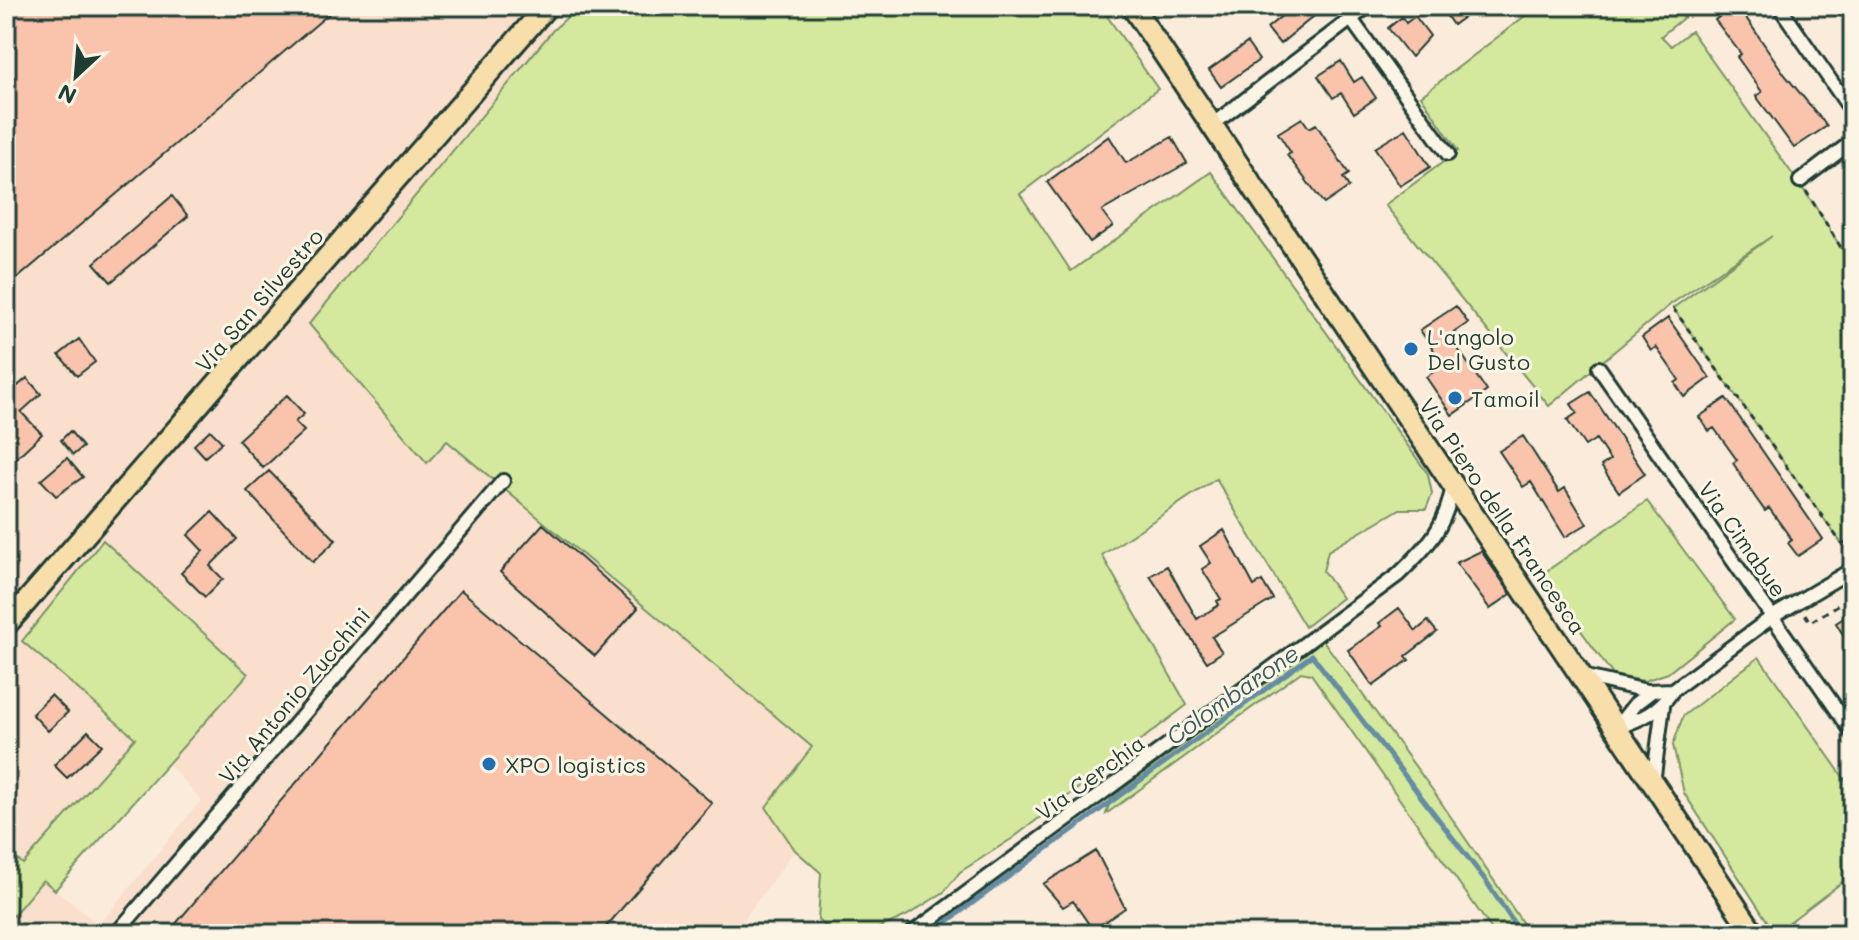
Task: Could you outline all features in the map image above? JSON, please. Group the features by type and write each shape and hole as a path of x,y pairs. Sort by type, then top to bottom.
{"main road":[{"name":"Via San Silvestro","path":"6,625 547,6"},
{"name":"Via Piero della Francesca","path":"1132,6 1754,934"}],"street":[{"path":"1212,125 1368,6"},
{"path":"1779,6 1853,113"},
{"path":"1351,19 1448,154"},
{"path":"1800,181 1853,141"},
{"name":"Via Cimabue","path":"1599,368 1853,733"},
{"name":"Via Antonio Zucchini","path":"116,934 503,481"},
{"name":"Via Cerchia","path":"911,934 1398,575 1432,543 1448,512 1453,485"},
{"path":"1616,728 1651,715 1663,706 1673,690 1772,617 1853,569"},
{"path":"1581,676 1652,691 1673,690"},
{"path":"1616,728 1635,704 1652,691"},
{"path":"1653,783 1663,706"}],"path":[{"path":"1800,181 1853,267"},
{"path":"1673,308 1853,562"},
{"path":"1842,544 1853,537"},
{"path":"1797,602 1810,622 1853,596"}],"shaded area":[{"path":"6,6 531,6 553,30 310,324 427,462 447,441 813,747 766,807 795,850 733,934 6,934 6,924 43,880 99,925 201,800 168,763 248,674 22,641 135,738 23,864 6,850"}],"green space":[{"path":"580,6 1100,6 1158,89 1020,194 1071,271 1211,172 1428,474 1432,494 1426,509 1400,509 1328,551 1323,571 1342,598 1305,627 1216,479 1102,555 1187,705 1013,838 960,872 944,892 906,916 866,934 836,934 818,920 821,873 795,850 766,807 812,747 447,441 427,463 309,324 553,30"},
{"path":"1538,6 1698,6 1661,36 1671,46 1691,31 1815,206 1853,267 1853,537 1842,544 1673,308 1772,236 1671,304 1549,406 1385,205 1458,151 1421,96"},
{"path":"1647,501 1735,619 1668,673 1644,681 1613,675 1541,575"},
{"path":"103,540 248,674 55,890 43,880 6,924 6,850 23,864 135,738 22,641"},
{"path":"1322,639 1434,792 1530,934 1495,934 1311,674 1301,672 1106,814 1111,798"},
{"path":"1759,657 1853,791 1853,874 1775,933 1684,793 1673,745 1683,716"}],"building":[{"path":"6,6 338,6 6,288"},
{"path":"1294,6 1306,6 1314,16 1280,44 1267,28"},
{"path":"1440,6 1479,6 1453,25"},
{"path":"1733,6 1738,6 1785,75 1827,126 1794,148 1756,96 1762,92 1737,57 1741,54 1715,20"},
{"path":"1415,16 1430,36 1411,57 1388,28 1402,17 1406,23"},
{"path":"1247,43 1259,60 1221,87 1209,70"},
{"path":"1341,61 1354,82 1362,77 1376,98 1354,113 1341,93 1333,98 1318,76"},
{"path":"1302,118 1309,128 1316,124 1349,174 1343,178 1349,187 1324,204 1287,155 1291,153 1278,133"},
{"path":"1406,129 1430,167 1400,186 1375,148"},
{"path":"1109,136 1126,163 1172,137 1187,163 1102,211 1113,226 1090,242 1047,182"},
{"path":"172,196 188,216 111,282 94,263"},
{"path":"1456,306 1468,323 1449,336 1487,391 1452,415 1426,377 1444,365 1420,330"},
{"path":"1668,318 1710,378 1684,397 1675,383 1679,380 1656,347 1651,351 1642,337"},
{"path":"79,339 95,362 77,376 59,355"},
{"path":"27,378 41,394 21,412 42,434 14,460 6,451 6,396"},
{"path":"1590,392 1645,474 1619,492 1601,466 1610,460 1596,439 1585,446 1567,420 1577,413 1571,404"},
{"path":"287,395 304,414 295,422 304,431 263,468 238,440"},
{"path":"1726,398 1823,539 1798,556 1788,543 1792,540 1769,508 1765,511 1733,463 1737,460 1714,428 1709,431 1699,417"},
{"path":"210,430 222,442 205,457 194,445"},
{"path":"70,431 83,447 73,455 61,440"},
{"path":"1523,436 1559,492 1565,488 1587,524 1565,537 1531,482 1523,487 1499,451"},
{"path":"67,458 83,477 56,496 41,480"},
{"path":"269,471 336,540 313,562 247,491"},
{"path":"212,512 237,539 210,566 223,579 205,597 181,573 203,551 188,535"},
{"path":"543,524 638,608 595,656 500,572"},
{"path":"1224,530 1254,586 1262,581 1273,599 1212,637 1222,652 1207,662 1150,576 1167,566 1197,619 1219,605 1217,601 1221,599 1202,569 1211,563 1200,546"},
{"path":"1481,551 1511,594 1490,609 1456,563"},
{"name":"XPO logistics","path":"461,590 712,803 600,934 167,934"},
{"path":"1399,608 1416,631 1428,621 1437,632 1406,656 1409,660 1373,686 1348,650 1382,626 1379,623"},
{"path":"1853,612 1853,651 1836,623"},
{"path":"51,695 68,712 48,731 32,714"},
{"path":"88,731 102,745 67,778 54,765"},
{"path":"1096,851 1125,908 1093,930 1073,901 1063,907 1043,884"}],"waterway":[{"name":"Colombarone","path":"930,934 1312,655 1486,881 1521,934"}],"place":[{"name":"L'angolo Del Gusto","path":"1411,349"},
{"name":"Tamoil","path":"1455,398"},
{"name":"XPO logistics","path":"489,764"}]}
